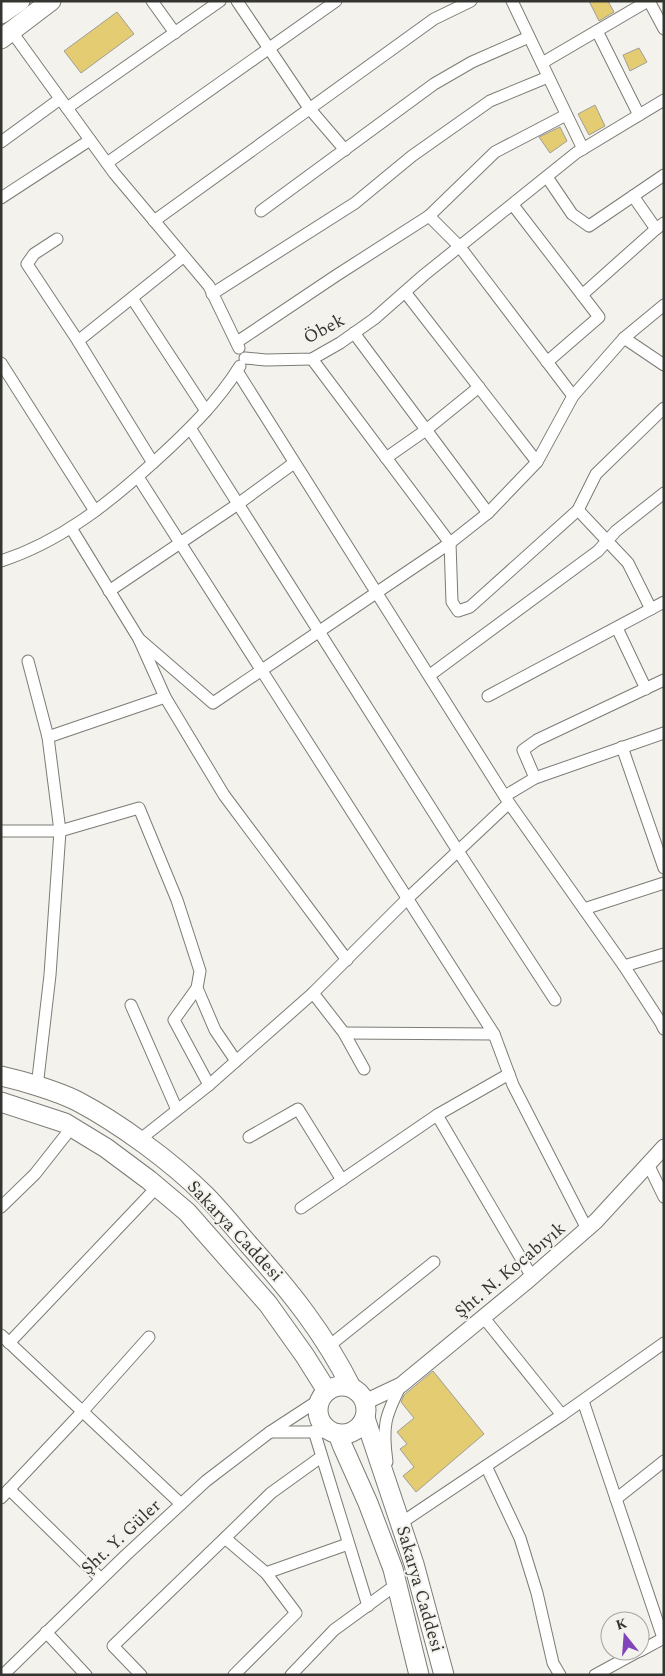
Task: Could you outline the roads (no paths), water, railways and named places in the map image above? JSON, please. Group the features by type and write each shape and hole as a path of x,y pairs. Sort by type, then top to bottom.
{"main road":[{"path":"4,26 20,1"},
{"path":"4,26 51,1"},
{"name":"Sakarya Caddesi","path":"1,1076 76,1100 120,1127 165,1160 205,1195 288,1288 329,1346 351,1388"},
{"name":"Sakarya Caddesi","path":"1,1102 65,1123 106,1148 187,1212 268,1304 305,1356 323,1395"},
{"path":"334,1386 351,1388 358,1392 365,1410 361,1425 355,1431 347,1434 327,1432 321,1424 317,1408 323,1395 334,1386"},
{"name":"Sakarya Caddesi","path":"365,1410 414,1564 444,1675"},
{"name":"Sakarya Caddesi","path":"327,1432 342,1447 368,1503 393,1569 419,1675"}],"street":[{"path":"152,1 175,33"},
{"path":"1,142 175,33 220,1"},
{"path":"237,1 309,108 344,150"},
{"path":"107,163 336,1"},
{"path":"154,221 434,19 471,1"},
{"path":"512,1 583,149"},
{"path":"542,63 648,1 664,29"},
{"path":"1,561 57,537 95,511 138,477 206,411 226,388 245,358 209,286 183,257 107,163 4,26"},
{"path":"597,31 640,116"},
{"path":"261,211 434,84 472,62 529,37"},
{"path":"212,294 355,203 412,156 490,101 548,77"},
{"name":"Öbek","path":"245,358 266,360 312,359 374,319 460,246 583,149 664,100"},
{"path":"237,342 429,216 495,152 566,115"},
{"path":"1,198 90,140"},
{"path":"546,177 572,214 589,226 664,176"},
{"path":"582,296 660,226 633,196"},
{"path":"512,205 599,317 547,362"},
{"path":"429,216 460,246 573,396"},
{"path":"57,239 34,254 27,264 78,341 153,463"},
{"path":"78,341 183,257"},
{"path":"406,292 537,462"},
{"path":"132,298 206,411"},
{"path":"139,639 213,702 450,543 488,513 537,462 573,396 624,338 664,305"},
{"path":"354,333 488,513"},
{"path":"624,338 664,365"},
{"path":"312,359 450,543 452,602 458,611 470,607 578,510 596,474 664,408"},
{"path":"1,363 95,511"},
{"path":"236,371 507,799 624,966 664,1030"},
{"path":"386,458 426,430 479,387"},
{"path":"190,428 458,851 555,1000"},
{"path":"109,591 238,504 294,463"},
{"path":"138,477 494,1034 509,1074 587,1229"},
{"path":"430,675 598,551 607,539 664,493"},
{"path":"578,510 628,563 651,609"},
{"path":"71,528 139,639 165,697 224,795 347,960"},
{"path":"488,696 664,602"},
{"path":"617,628 646,689"},
{"path":"28,661 48,737 60,831 50,975 37,1087"},
{"path":"535,778 523,750 537,740 664,680"},
{"path":"48,737 165,697"},
{"path":"138,1141 209,1085 313,993 458,851 507,799 535,778 664,733"},
{"path":"622,747 664,868"},
{"path":"1,831 60,831 139,808 176,900 200,971 197,988 174,1020 209,1085"},
{"path":"584,909 664,883"},
{"path":"624,966 664,954"},
{"path":"197,988 215,1030 236,1061"},
{"path":"313,993 344,1033 364,1069"},
{"path":"131,1005 177,1110"},
{"path":"344,1033 494,1034"},
{"path":"302,1208 437,1115 509,1074"},
{"path":"249,1137 298,1109 342,1180"},
{"path":"437,1115 532,1277"},
{"path":"1,1207 35,1174 72,1128"},
{"name":"Şht. N. Kocabıyık","path":"365,1410 401,1385 484,1318 587,1229 664,1147"},
{"path":"648,1164 664,1197"},
{"path":"157,1187 5,1339 181,1504"},
{"path":"329,1346 434,1262"},
{"path":"484,1318 562,1415"},
{"path":"1,1498 149,1337"},
{"path":"400,1523 583,1401 664,1343"},
{"path":"391,1493 384,1436 388,1409 401,1385"},
{"name":"Şht. Y. Güler","path":"3,1675 101,1579 206,1481 270,1432 323,1395"},
{"path":"583,1401 663,1638 650,1645"},
{"path":"270,1432 327,1432 321,1457 368,1606"},
{"path":"141,1675 113,1646 271,1493 321,1457"},
{"path":"616,1499 664,1461"},
{"path":"486,1466 520,1538 537,1593 553,1663 560,1675"},
{"path":"9,1488 101,1579"},
{"path":"225,1538 266,1573 296,1613 234,1675"},
{"path":"266,1573 348,1544"},
{"path":"297,1672 334,1630 397,1584"},
{"path":"46,1632 86,1675"},
{"path":"601,1673 622,1661"}]}
